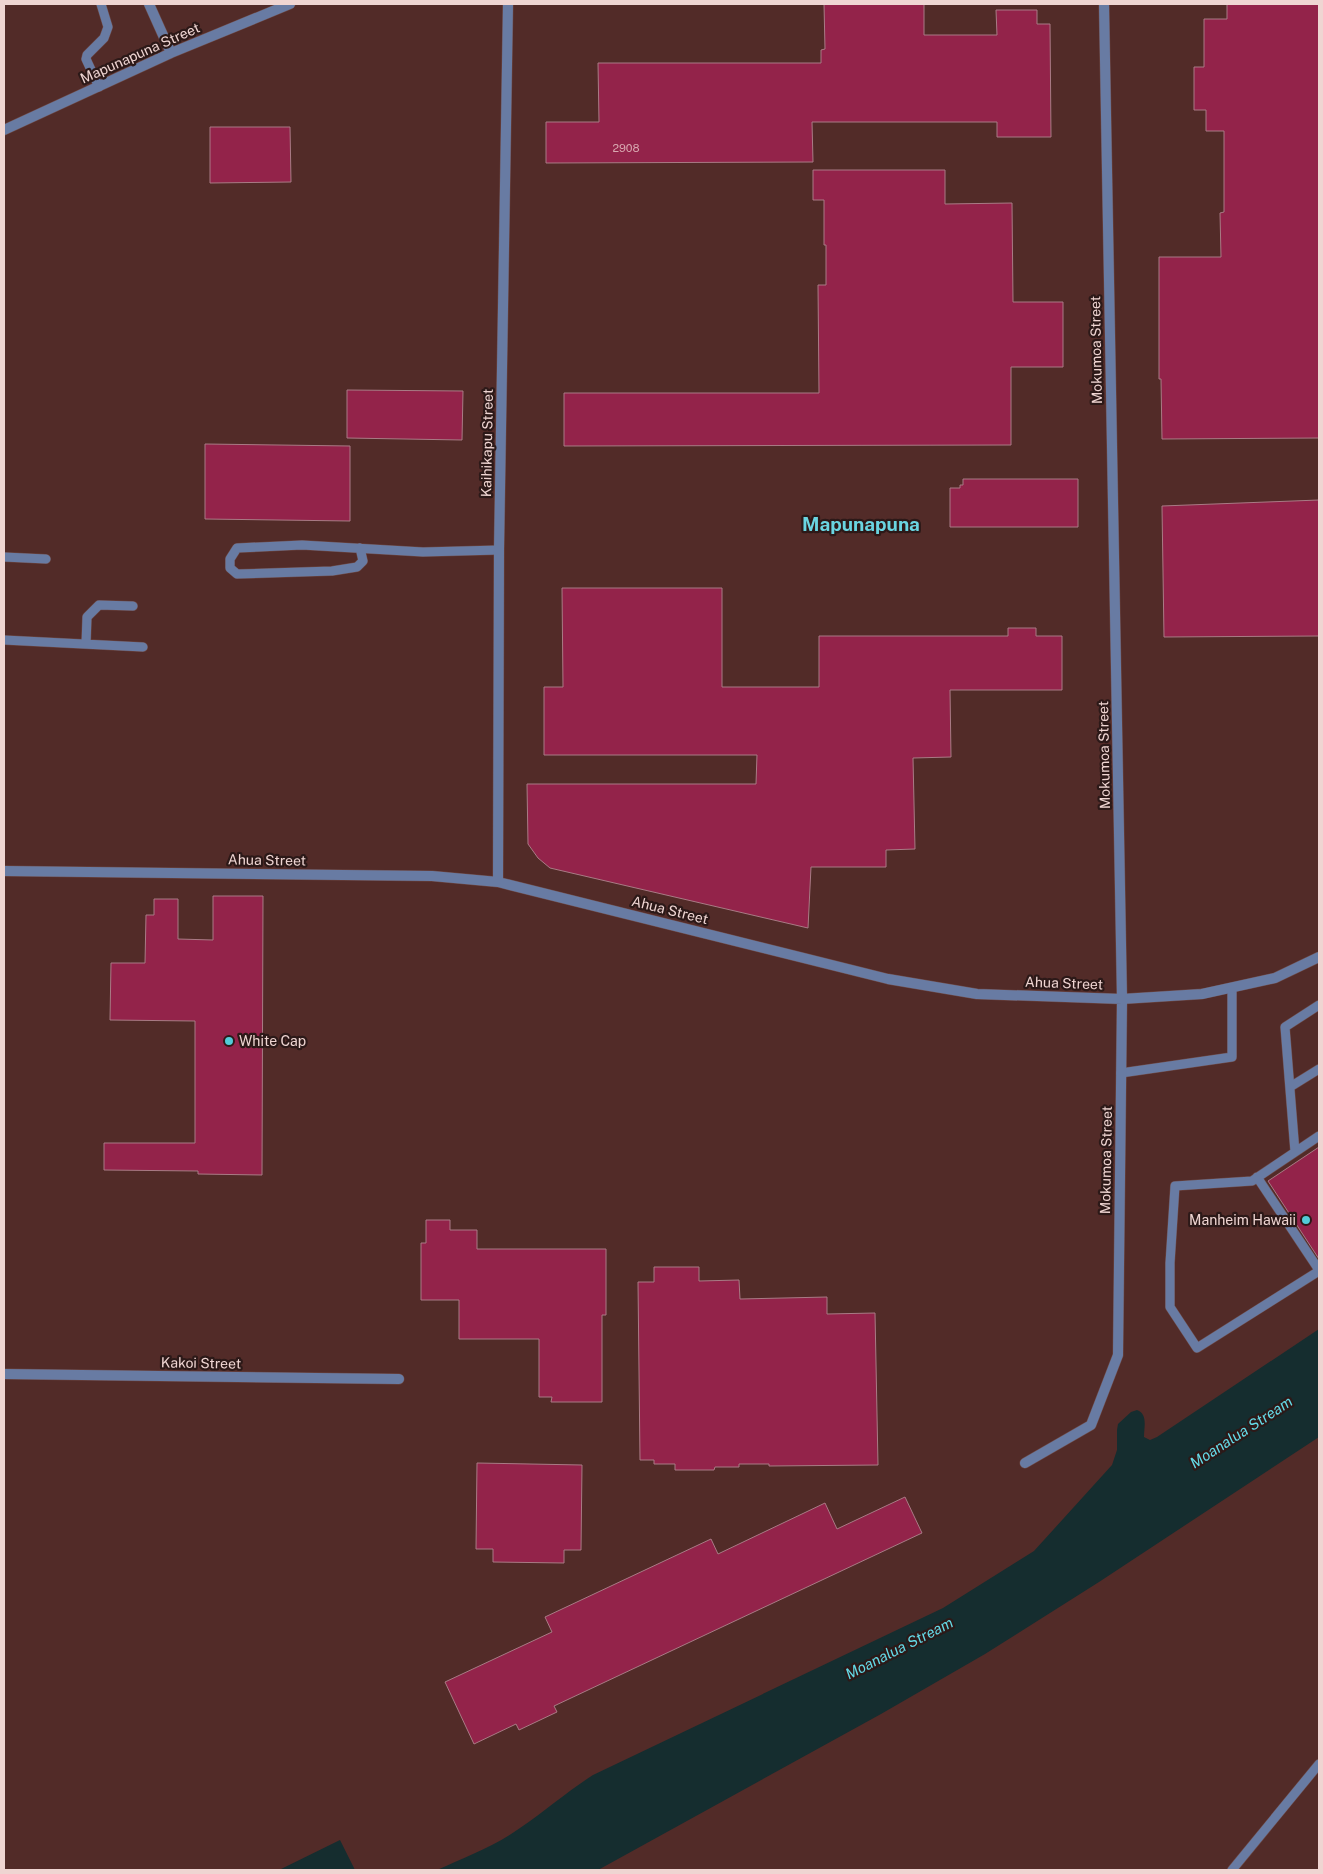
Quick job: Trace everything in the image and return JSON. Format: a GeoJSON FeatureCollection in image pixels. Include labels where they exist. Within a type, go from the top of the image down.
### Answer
{"type":"FeatureCollection","features":[{"type":"Feature","properties":{"kind":"street"},"geometry":{"type":"LineString","coordinates":[[149,4],[171,53]]}},
{"type":"Feature","properties":{"kind":"street","name":"Mapunapuna Street"},"geometry":{"type":"LineString","coordinates":[[4,130],[171,53],[290,4]]}},
{"type":"Feature","properties":{"kind":"street","name":"Kaihikapu Street"},"geometry":{"type":"LineString","coordinates":[[498,882],[499,550],[508,4]]}},
{"type":"Feature","properties":{"kind":"street","name":"Mokumoa Street"},"geometry":{"type":"LineString","coordinates":[[1025,1463],[1091,1425],[1118,1355],[1122,999],[1104,4]]}},
{"type":"Feature","properties":{"kind":"street","name":"Ahua Street"},"geometry":{"type":"LineString","coordinates":[[4,871],[432,876],[498,882],[888,979],[977,994],[1122,999],[1202,994],[1275,978],[1319,957]]}},
{"type":"Feature","properties":{"kind":"street","name":"Kakoi Street"},"geometry":{"type":"LineString","coordinates":[[4,1374],[399,1379]]}},
{"type":"Feature","properties":{"kind":"lane"},"geometry":{"type":"LineString","coordinates":[[99,87],[86,59],[87,55],[104,38],[108,27],[100,4]]}},
{"type":"Feature","properties":{"kind":"lane"},"geometry":{"type":"LineString","coordinates":[[360,548],[363,561],[357,567],[340,570],[237,574],[230,568],[230,559],[237,548],[302,545],[360,548],[423,552],[499,550]]}},
{"type":"Feature","properties":{"kind":"lane"},"geometry":{"type":"LineString","coordinates":[[4,557],[46,559]]}},
{"type":"Feature","properties":{"kind":"lane"},"geometry":{"type":"LineString","coordinates":[[86,644],[87,617],[99,605],[133,606]]}},
{"type":"Feature","properties":{"kind":"lane"},"geometry":{"type":"LineString","coordinates":[[4,640],[144,647]]}},
{"type":"Feature","properties":{"kind":"lane"},"geometry":{"type":"LineString","coordinates":[[1121,1073],[1232,1057],[1232,988]]}},
{"type":"Feature","properties":{"kind":"lane"},"geometry":{"type":"LineString","coordinates":[[1295,1152],[1285,1027],[1319,1005]]}},
{"type":"Feature","properties":{"kind":"lane"},"geometry":{"type":"LineString","coordinates":[[1290,1087],[1319,1069]]}},
{"type":"Feature","properties":{"kind":"lane"},"geometry":{"type":"LineString","coordinates":[[1257,1178],[1319,1271],[1197,1348],[1176,1319],[1170,1307],[1170,1263],[1175,1186],[1252,1181],[1319,1136]]}},
{"type":"Feature","properties":{"kind":"lane"},"geometry":{"type":"LineString","coordinates":[[1232,1870],[1319,1764]]}},
{"type":"Feature","properties":{"kind":"water","name":"Moanalua Stream"},"geometry":{"type":"Polygon","coordinates":[[[1319,1329],[1319,1437],[1099,1582],[985,1654],[881,1714],[598,1870],[437,1870],[480,1851],[510,1834],[593,1775],[943,1608],[1034,1551],[1112,1465],[1117,1450],[1118,1424],[1131,1412],[1137,1410],[1143,1415],[1145,1421],[1144,1437],[1150,1440],[1157,1437],[1319,1329]]]}},
{"type":"Feature","properties":{"kind":"water"},"geometry":{"type":"Polygon","coordinates":[[[340,1840],[355,1870],[279,1870],[340,1840]]]}},
{"type":"Feature","properties":{"kind":"building"},"geometry":{"type":"Polygon","coordinates":[[[824,4],[924,4],[924,35],[997,35],[996,10],[1037,10],[1037,24],[1050,24],[1051,137],[997,137],[997,122],[812,122],[813,162],[546,163],[546,122],[599,122],[598,63],[821,63],[821,50],[825,49],[824,4]]]}},
{"type":"Feature","properties":{"kind":"building"},"geometry":{"type":"Polygon","coordinates":[[[1227,4],[1319,4],[1319,438],[1162,439],[1161,379],[1159,379],[1159,257],[1221,257],[1220,213],[1224,212],[1224,131],[1206,131],[1206,110],[1194,110],[1194,67],[1204,67],[1204,19],[1227,19],[1227,4]]]}},
{"type":"Feature","properties":{"kind":"building"},"geometry":{"type":"Polygon","coordinates":[[[210,127],[290,127],[291,182],[210,183],[210,127]]]}},
{"type":"Feature","properties":{"kind":"building"},"geometry":{"type":"Polygon","coordinates":[[[813,170],[945,170],[945,204],[1012,203],[1013,302],[1063,302],[1063,367],[1011,367],[1011,445],[564,446],[564,393],[819,393],[818,285],[826,285],[826,245],[824,245],[824,200],[813,200],[813,170]]]}},
{"type":"Feature","properties":{"kind":"building"},"geometry":{"type":"Polygon","coordinates":[[[347,390],[463,391],[462,440],[347,438],[347,390]]]}},
{"type":"Feature","properties":{"kind":"building"},"geometry":{"type":"Polygon","coordinates":[[[205,444],[350,446],[350,521],[205,519],[205,444]]]}},
{"type":"Feature","properties":{"kind":"building"},"geometry":{"type":"Polygon","coordinates":[[[963,479],[1078,479],[1078,527],[950,527],[950,488],[960,488],[960,485],[963,485],[963,479]]]}},
{"type":"Feature","properties":{"kind":"building"},"geometry":{"type":"Polygon","coordinates":[[[1319,500],[1319,636],[1164,637],[1162,506],[1319,500]]]}},
{"type":"Feature","properties":{"kind":"building"},"geometry":{"type":"Polygon","coordinates":[[[562,588],[722,588],[722,687],[819,687],[819,636],[1008,636],[1008,628],[1036,628],[1036,636],[1062,636],[1062,690],[950,690],[951,757],[913,758],[915,849],[886,850],[886,867],[811,867],[808,928],[550,868],[538,858],[528,844],[527,784],[756,784],[757,755],[544,755],[544,687],[563,687],[562,588]]]}},
{"type":"Feature","properties":{"kind":"building","name":"White Cap"},"geometry":{"type":"Polygon","coordinates":[[[213,896],[263,896],[262,1175],[198,1174],[198,1171],[104,1170],[104,1143],[195,1143],[195,1021],[110,1020],[111,963],[145,963],[146,915],[154,915],[154,899],[178,899],[178,939],[213,940],[213,896]]]}},
{"type":"Feature","properties":{"kind":"building","name":"Manheim Hawaii"},"geometry":{"type":"Polygon","coordinates":[[[1319,1147],[1319,1259],[1268,1181],[1319,1147]]]}},
{"type":"Feature","properties":{"kind":"building"},"geometry":{"type":"Polygon","coordinates":[[[426,1220],[450,1220],[450,1230],[477,1230],[477,1249],[606,1249],[606,1315],[602,1315],[602,1402],[551,1402],[552,1397],[539,1397],[539,1339],[459,1339],[459,1300],[421,1300],[421,1243],[426,1243],[426,1220]]]}},
{"type":"Feature","properties":{"kind":"building"},"geometry":{"type":"Polygon","coordinates":[[[654,1267],[699,1267],[699,1281],[739,1280],[740,1299],[827,1297],[827,1314],[875,1313],[878,1465],[769,1466],[769,1464],[739,1464],[739,1467],[715,1467],[714,1470],[675,1470],[675,1464],[654,1464],[654,1460],[640,1460],[638,1282],[654,1282],[654,1267]]]}},
{"type":"Feature","properties":{"kind":"building"},"geometry":{"type":"Polygon","coordinates":[[[477,1463],[582,1465],[581,1550],[564,1550],[564,1563],[493,1562],[493,1549],[476,1549],[477,1463]]]}},
{"type":"Feature","properties":{"kind":"building"},"geometry":{"type":"Polygon","coordinates":[[[905,1497],[922,1533],[554,1706],[557,1712],[519,1730],[516,1724],[474,1744],[445,1682],[552,1632],[545,1617],[711,1539],[718,1554],[825,1503],[837,1529],[905,1497]]]}},
{"type":"Feature","properties":{"kind":"place","name":"White Cap"},"geometry":{"type":"Point","coordinates":[229,1041]}},
{"type":"Feature","properties":{"kind":"place","name":"Manheim Hawaii"},"geometry":{"type":"Point","coordinates":[1306,1220]}},
{"type":"Feature","properties":{"kind":"district","name":"Mapunapuna"},"geometry":{"type":"Point","coordinates":[861,524]}}]}
